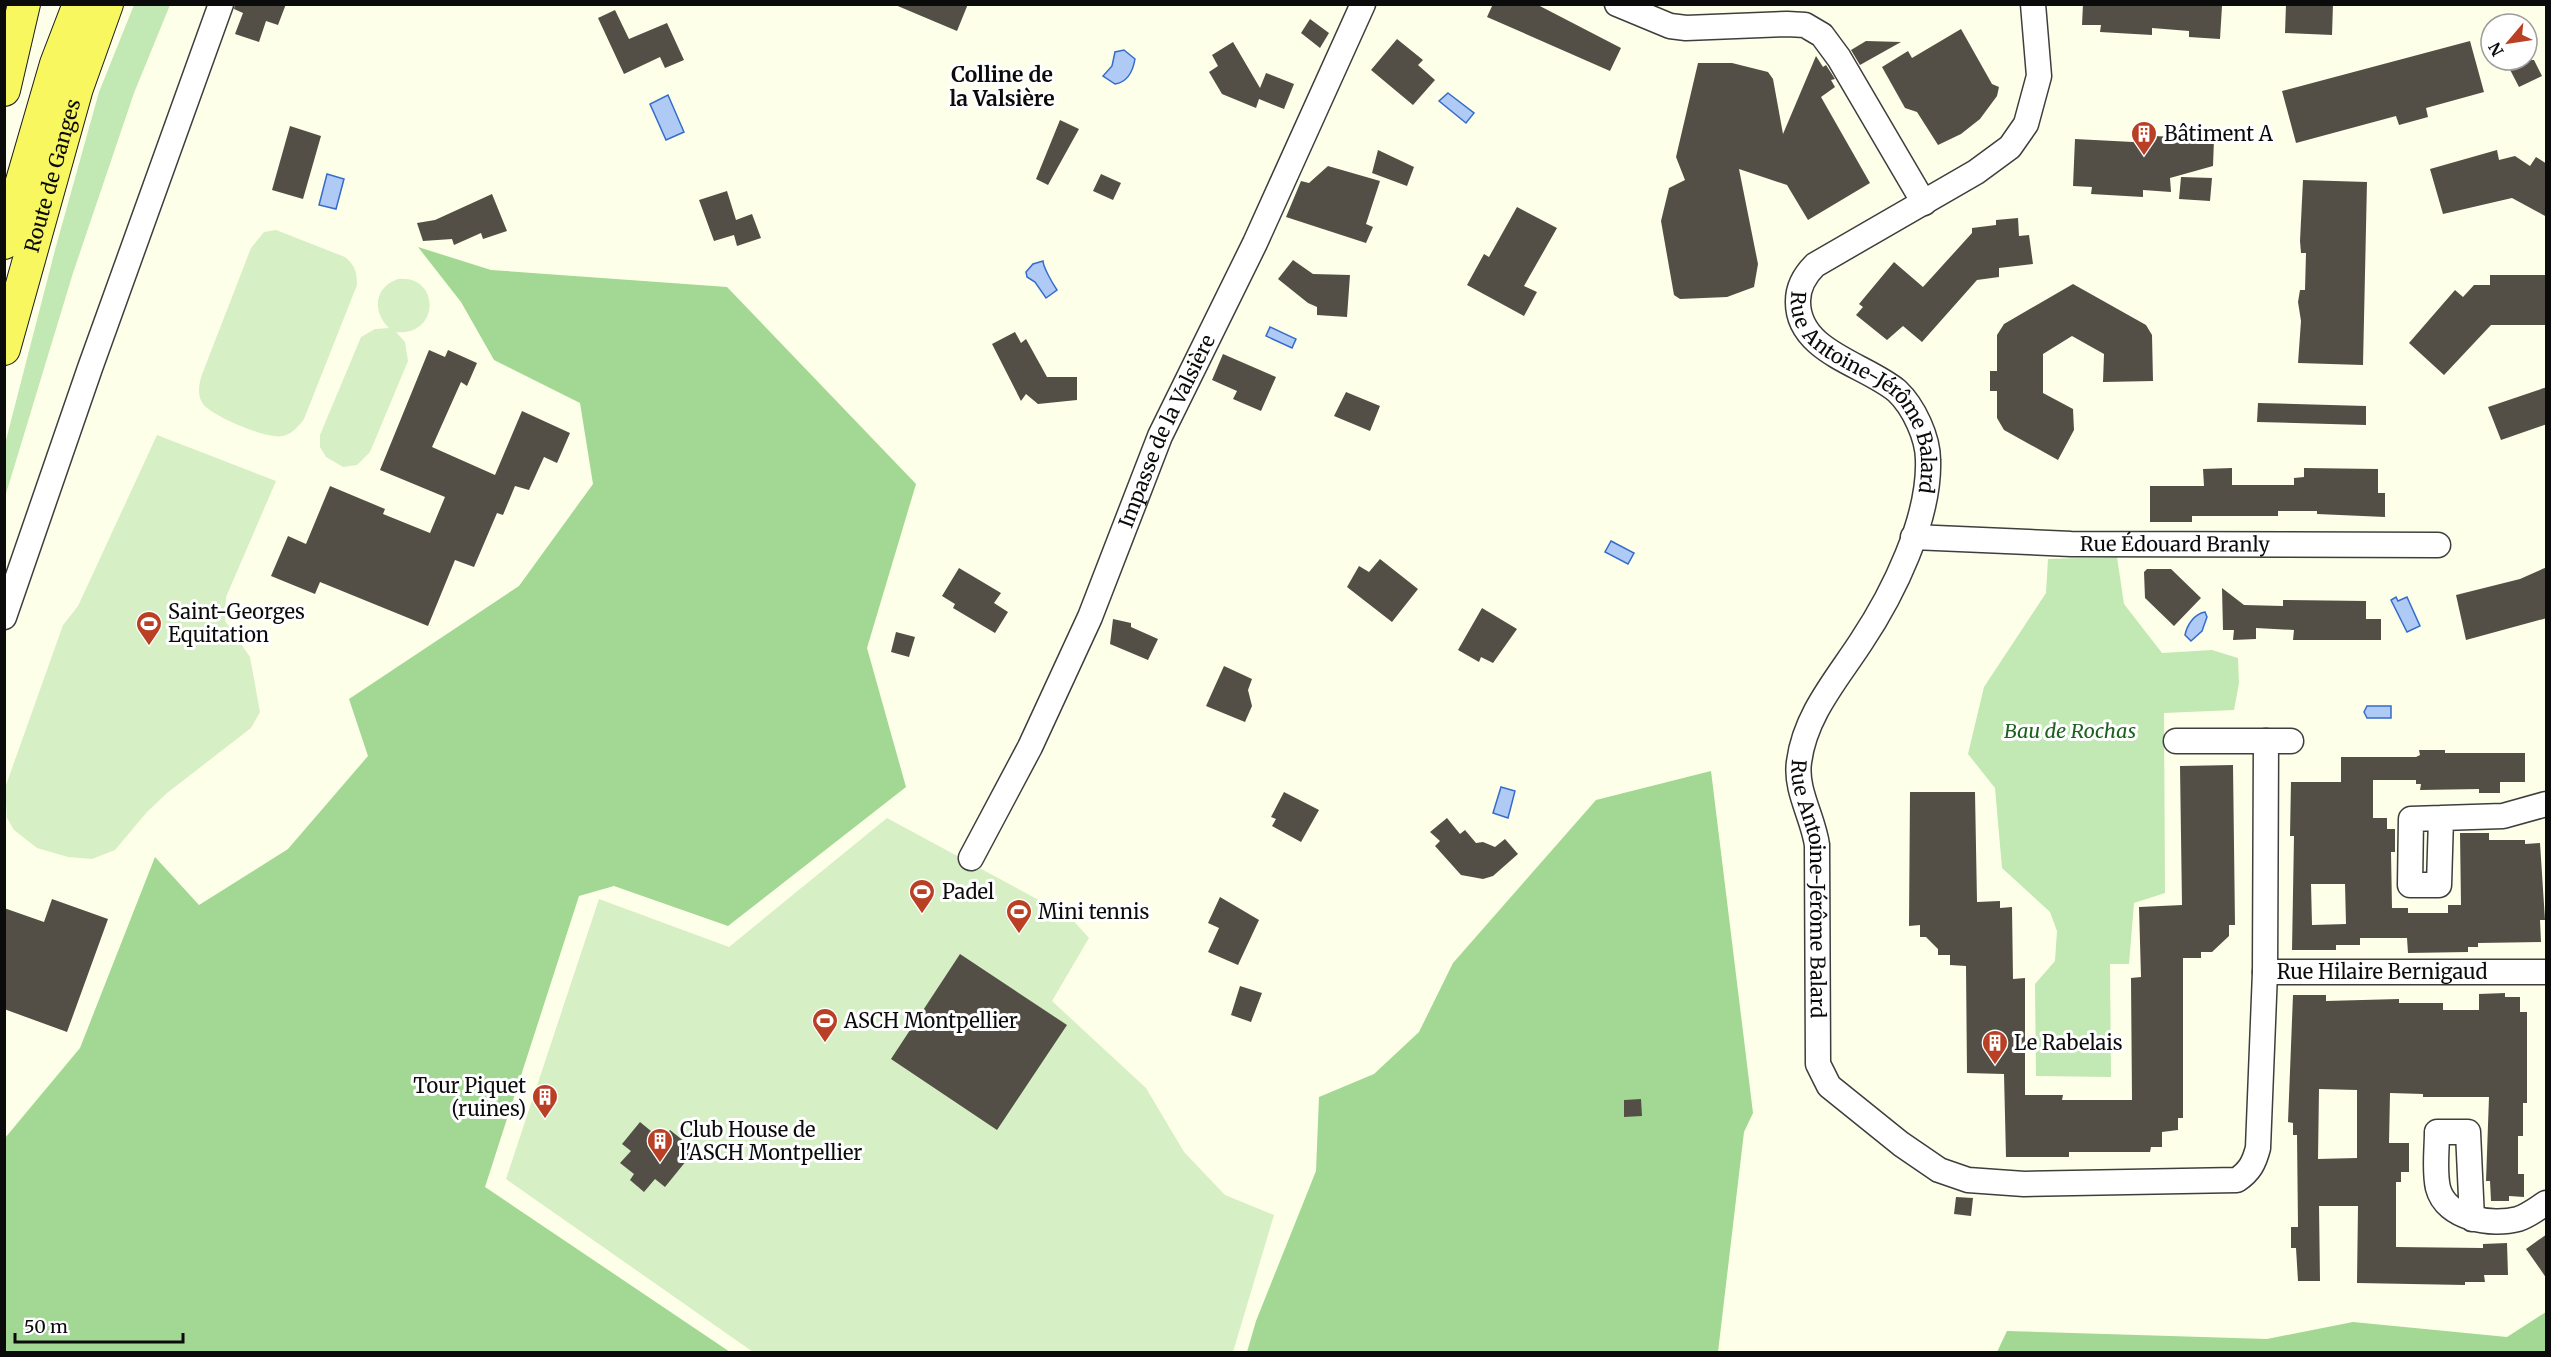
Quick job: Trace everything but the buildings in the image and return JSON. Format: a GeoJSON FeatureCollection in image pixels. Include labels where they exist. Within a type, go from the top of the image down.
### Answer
{"type":"FeatureCollection","features":[{"type":"Feature","properties":{"kind":"main road"},"geometry":{"type":"LineString","coordinates":[[4,90],[24,4]]}},
{"type":"Feature","properties":{"kind":"main road","name":"Route de Ganges"},"geometry":{"type":"LineString","coordinates":[[4,243],[56,64],[79,4]]}},
{"type":"Feature","properties":{"kind":"main road","name":"Route de Ganges"},"geometry":{"type":"LineString","coordinates":[[4,349],[77,88],[107,4]]}},
{"type":"Feature","properties":{"kind":"street"},"geometry":{"type":"LineString","coordinates":[[4,617],[221,4]]}},
{"type":"Feature","properties":{"kind":"street","name":"Impasse de la Valsière"},"geometry":{"type":"LineString","coordinates":[[970,858],[1030,747],[1090,616],[1160,436],[1255,243],[1363,4]]}},
{"type":"Feature","properties":{"kind":"street"},"geometry":{"type":"LineString","coordinates":[[1617,4],[1670,26],[1686,28],[1787,24],[1805,26],[1822,35],[1839,58],[1924,203]]}},
{"type":"Feature","properties":{"kind":"street","name":"Rue Antoine-Jérôme Balard"},"geometry":{"type":"LineString","coordinates":[[2033,4],[2039,76],[2026,124],[2010,147],[1924,203],[1815,265],[1807,273],[1798,293],[1801,320],[1814,339],[1899,393],[1922,432],[1928,462],[1925,490],[1913,537],[1879,614],[1816,710],[1799,762],[1799,786],[1814,826],[1817,845],[1818,1064],[1829,1086],[1901,1144],[1939,1170],[1968,1180],[2024,1184],[2226,1180]]}},
{"type":"Feature","properties":{"kind":"street","name":"Rue Édouard Branly"},"geometry":{"type":"LineString","coordinates":[[1913,537],[2071,544],[2438,545]]}},
{"type":"Feature","properties":{"kind":"street"},"geometry":{"type":"LineString","coordinates":[[2176,741],[2291,741]]}},
{"type":"Feature","properties":{"kind":"street"},"geometry":{"type":"LineString","coordinates":[[2265,972],[2266,741]]}},
{"type":"Feature","properties":{"kind":"street"},"geometry":{"type":"LineString","coordinates":[[2441,818],[2503,816],[2547,804]]}},
{"type":"Feature","properties":{"kind":"street","name":"Rue Hilaire Bernigaud"},"geometry":{"type":"LineString","coordinates":[[2226,1180],[2237,1180],[2248,1173],[2258,1148],[2265,972],[2547,972]]}},
{"type":"Feature","properties":{"kind":"street"},"geometry":{"type":"LineString","coordinates":[[2472,1219],[2508,1221],[2522,1218],[2547,1203]]}},
{"type":"Feature","properties":{"kind":"green space"},"geometry":{"type":"Polygon","coordinates":[[[134,5],[170,5],[134,93],[73,273],[5,497],[5,444],[55,250],[99,92],[134,5]]]}},
{"type":"Feature","properties":{"kind":"green space"},"geometry":{"type":"Polygon","coordinates":[[[276,230],[345,257],[355,269],[357,276],[357,285],[304,419],[289,434],[283,436],[253,431],[217,415],[203,404],[199,390],[201,377],[251,248],[264,232],[276,230]]]}},
{"type":"Feature","properties":{"kind":"green space"},"geometry":{"type":"Polygon","coordinates":[[[418,247],[491,270],[727,287],[916,484],[867,648],[906,787],[728,926],[614,886],[579,896],[485,1187],[730,1352],[5,1352],[5,1138],[80,1048],[155,857],[199,905],[288,849],[368,756],[349,699],[519,586],[593,484],[580,403],[494,360],[461,302],[418,247]]]}},
{"type":"Feature","properties":{"kind":"green space"},"geometry":{"type":"Polygon","coordinates":[[[398,279],[412,280],[422,286],[428,295],[430,305],[427,316],[421,325],[411,331],[396,332],[405,342],[408,361],[370,452],[357,465],[343,467],[326,457],[320,447],[320,435],[361,337],[375,329],[389,328],[380,315],[378,300],[384,288],[398,279]]]}},
{"type":"Feature","properties":{"kind":"green space","name":"Saint-Georges Equitation"},"geometry":{"type":"Polygon","coordinates":[[[157,435],[276,481],[226,597],[225,621],[250,657],[260,712],[251,728],[167,793],[147,812],[115,850],[92,859],[68,857],[37,848],[14,830],[7,818],[5,788],[63,625],[78,606],[157,435]]]}},
{"type":"Feature","properties":{"kind":"green space","name":"Bau de Rochas"},"geometry":{"type":"Polygon","coordinates":[[[2117,557],[2124,604],[2162,653],[2212,650],[2238,658],[2239,683],[2234,710],[2164,713],[2165,893],[2134,903],[2129,964],[2110,964],[2111,1077],[2036,1076],[2035,984],[2055,961],[2057,931],[2050,912],[2002,868],[1995,788],[1968,754],[1984,687],[2046,593],[2048,559],[2117,557]]]}},
{"type":"Feature","properties":{"kind":"green space"},"geometry":{"type":"Polygon","coordinates":[[[1711,771],[1753,1113],[1744,1132],[1718,1352],[1247,1352],[1256,1321],[1316,1171],[1319,1097],[1374,1074],[1419,1032],[1453,963],[1596,800],[1711,771]]]}},
{"type":"Feature","properties":{"kind":"green space","name":"ASCH Montpellier"},"geometry":{"type":"Polygon","coordinates":[[[887,818],[1070,917],[1089,938],[1052,1001],[1146,1088],[1184,1152],[1225,1195],[1274,1215],[1233,1352],[753,1352],[506,1179],[599,899],[729,947],[887,818]]]}},
{"type":"Feature","properties":{"kind":"green space"},"geometry":{"type":"Polygon","coordinates":[[[2546,1312],[2546,1352],[1997,1352],[2007,1331],[2267,1339],[2353,1322],[2507,1337],[2546,1312]]]}},
{"type":"Feature","properties":{"kind":"water"},"geometry":{"type":"Polygon","coordinates":[[[1124,50],[1135,59],[1134,63],[1127,78],[1115,84],[1103,76],[1112,66],[1115,52],[1124,50]]]}},
{"type":"Feature","properties":{"kind":"water"},"geometry":{"type":"Polygon","coordinates":[[[1448,93],[1474,113],[1466,123],[1439,101],[1448,93]]]}},
{"type":"Feature","properties":{"kind":"water"},"geometry":{"type":"Polygon","coordinates":[[[668,95],[684,132],[666,140],[650,104],[668,95]]]}},
{"type":"Feature","properties":{"kind":"water"},"geometry":{"type":"Polygon","coordinates":[[[327,174],[344,179],[336,209],[319,205],[327,174]]]}},
{"type":"Feature","properties":{"kind":"water"},"geometry":{"type":"Polygon","coordinates":[[[1043,261],[1057,290],[1046,298],[1035,282],[1027,277],[1026,272],[1033,264],[1043,261]]]}},
{"type":"Feature","properties":{"kind":"water"},"geometry":{"type":"Polygon","coordinates":[[[1270,327],[1296,339],[1292,348],[1266,336],[1270,327]]]}},
{"type":"Feature","properties":{"kind":"water"},"geometry":{"type":"Polygon","coordinates":[[[1611,541],[1634,553],[1628,564],[1605,552],[1611,541]]]}},
{"type":"Feature","properties":{"kind":"water"},"geometry":{"type":"Polygon","coordinates":[[[2396,597],[2398,601],[2407,597],[2420,626],[2407,632],[2391,600],[2396,597]]]}},
{"type":"Feature","properties":{"kind":"water"},"geometry":{"type":"Polygon","coordinates":[[[2205,612],[2207,617],[2202,631],[2191,641],[2185,635],[2187,627],[2194,618],[2205,612]]]}},
{"type":"Feature","properties":{"kind":"water"},"geometry":{"type":"Polygon","coordinates":[[[2367,706],[2391,706],[2391,718],[2367,718],[2364,712],[2367,706]]]}},
{"type":"Feature","properties":{"kind":"water"},"geometry":{"type":"Polygon","coordinates":[[[1501,787],[1515,791],[1508,818],[1493,813],[1501,787]]]}},
{"type":"Feature","properties":{"kind":"place","name":"Bâtiment A"},"geometry":{"type":"Point","coordinates":[2144,157]}},
{"type":"Feature","properties":{"kind":"place","name":"Saint-Georges Equitation"},"geometry":{"type":"Point","coordinates":[149,647]}},
{"type":"Feature","properties":{"kind":"place","name":"Padel"},"geometry":{"type":"Point","coordinates":[922,915]}},
{"type":"Feature","properties":{"kind":"place","name":"Mini tennis"},"geometry":{"type":"Point","coordinates":[1019,935]}},
{"type":"Feature","properties":{"kind":"place","name":"ASCH Montpellier"},"geometry":{"type":"Point","coordinates":[825,1044]}},
{"type":"Feature","properties":{"kind":"place","name":"Le Rabelais"},"geometry":{"type":"Point","coordinates":[1995,1066]}},
{"type":"Feature","properties":{"kind":"place","name":"Tour Piquet (ruines)"},"geometry":{"type":"Point","coordinates":[545,1120]}},
{"type":"Feature","properties":{"kind":"place","name":"Club House de l'ASCH Montpellier"},"geometry":{"type":"Point","coordinates":[660,1164]}},
{"type":"Feature","properties":{"kind":"district","name":"Colline de la Valsière"},"geometry":{"type":"Point","coordinates":[1002,87]}}]}
